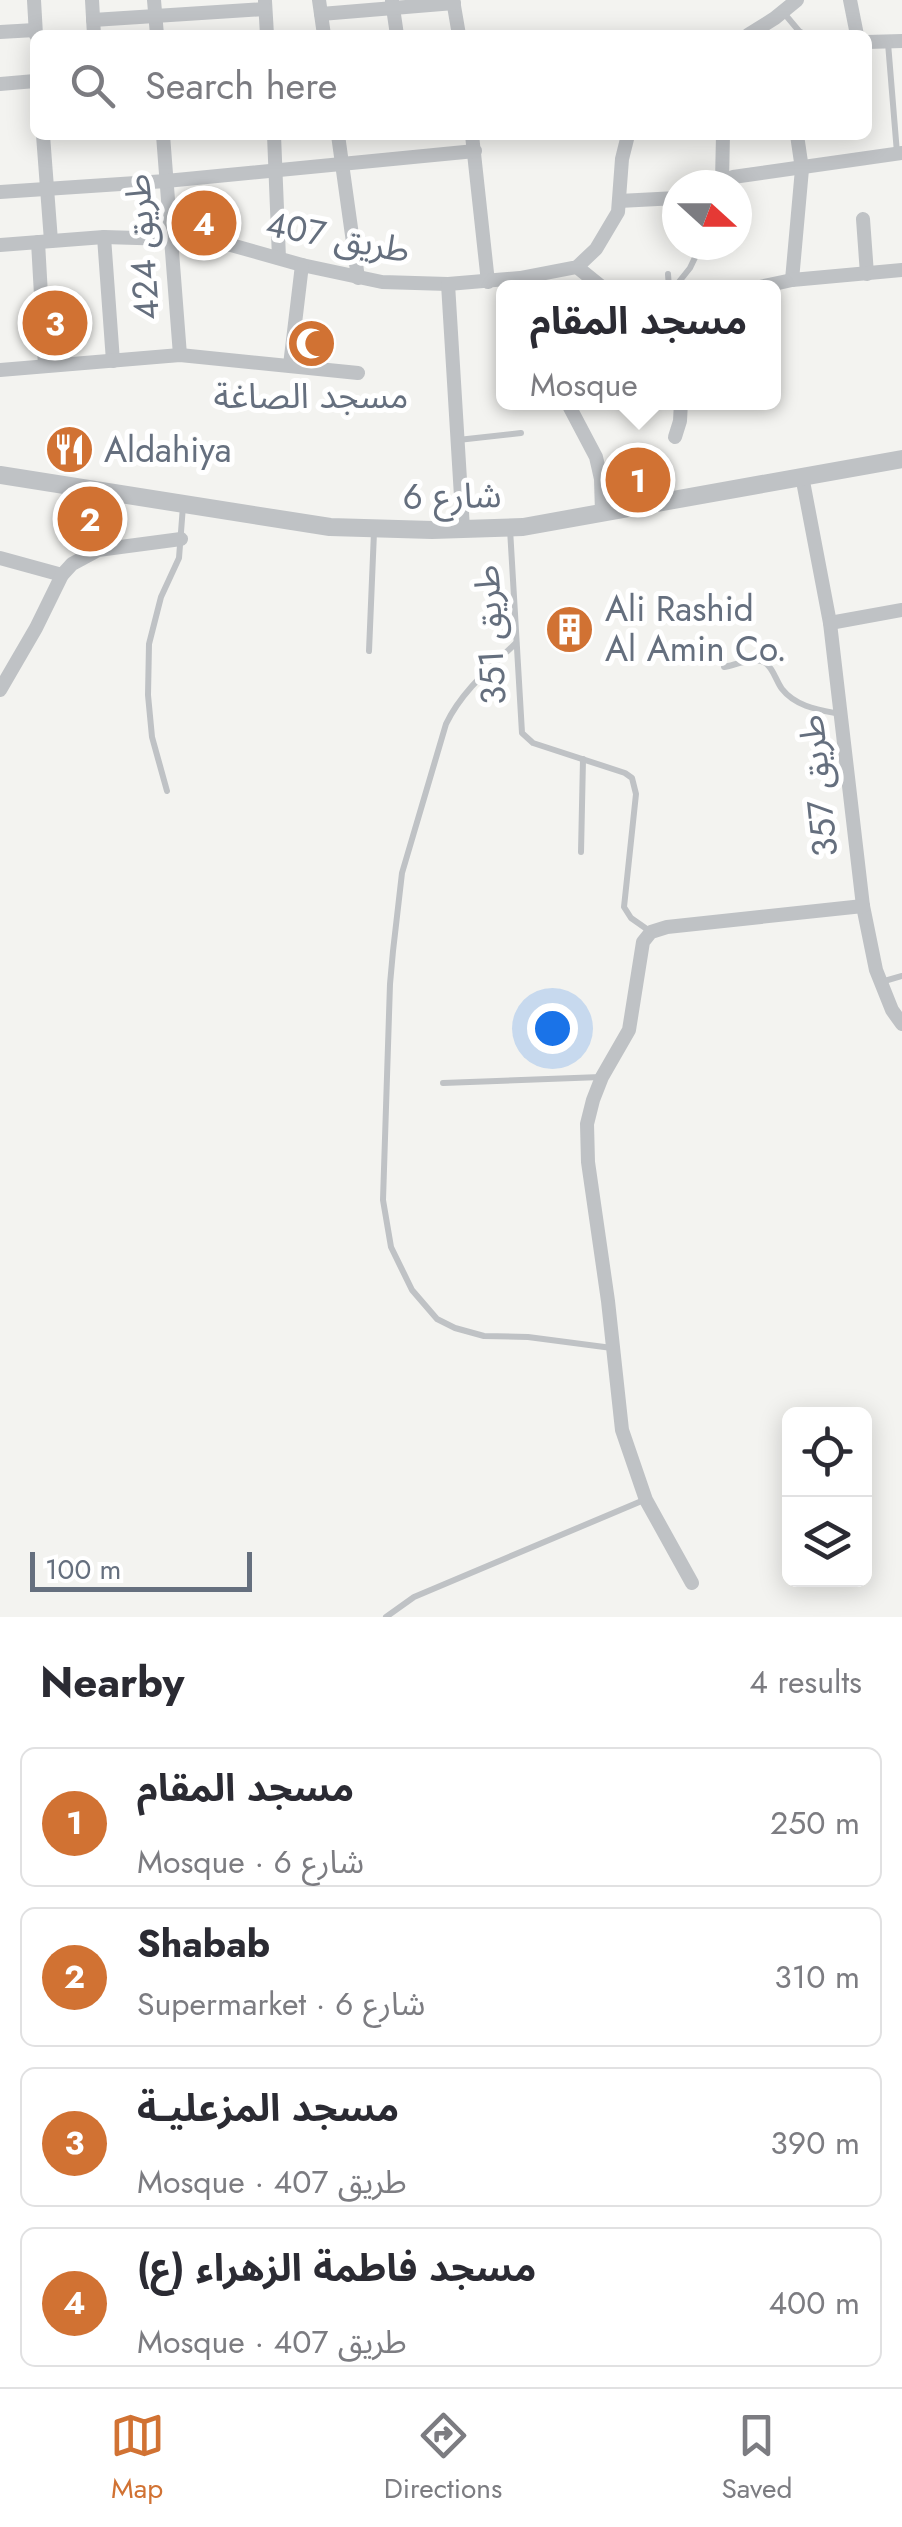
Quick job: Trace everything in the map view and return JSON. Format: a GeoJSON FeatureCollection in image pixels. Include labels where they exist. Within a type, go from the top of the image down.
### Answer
{"type":"FeatureCollection","features":[{"type":"Feature","properties":{"kind":"street"},"geometry":{"type":"LineString","coordinates":[[34,0],[35,30]]}},
{"type":"Feature","properties":{"kind":"street"},"geometry":{"type":"LineString","coordinates":[[92,0],[93,28],[155,8],[265,5],[267,30]]}},
{"type":"Feature","properties":{"kind":"street"},"geometry":{"type":"LineString","coordinates":[[756,30],[796,0]]}},
{"type":"Feature","properties":{"kind":"street"},"geometry":{"type":"LineString","coordinates":[[850,0],[856,30]]}},
{"type":"Feature","properties":{"kind":"street"},"geometry":{"type":"LineString","coordinates":[[320,7],[454,2],[458,30]]}},
{"type":"Feature","properties":{"kind":"street"},"geometry":{"type":"LineString","coordinates":[[393,4],[396,30]]}},
{"type":"Feature","properties":{"kind":"street"},"geometry":{"type":"LineString","coordinates":[[778,30],[779,15]]}},
{"type":"Feature","properties":{"kind":"street"},"geometry":{"type":"LineString","coordinates":[[0,32],[30,32]]}},
{"type":"Feature","properties":{"kind":"street"},"geometry":{"type":"LineString","coordinates":[[0,84],[30,81]]}},
{"type":"Feature","properties":{"kind":"street"},"geometry":{"type":"LineString","coordinates":[[43,140],[47,189],[45,366]]}},
{"type":"Feature","properties":{"kind":"street","name":"طريق 424"},"geometry":{"type":"LineString","coordinates":[[163,140],[180,355]]}},
{"type":"Feature","properties":{"kind":"street"},"geometry":{"type":"LineString","coordinates":[[274,140],[278,258]]}},
{"type":"Feature","properties":{"kind":"street"},"geometry":{"type":"LineString","coordinates":[[339,140],[358,278]]}},
{"type":"Feature","properties":{"kind":"street"},"geometry":{"type":"LineString","coordinates":[[473,140],[488,282]]}},
{"type":"Feature","properties":{"kind":"street"},"geometry":{"type":"LineString","coordinates":[[594,280],[577,267],[596,249],[618,212],[627,140]]}},
{"type":"Feature","properties":{"kind":"street"},"geometry":{"type":"LineString","coordinates":[[722,170],[723,140]]}},
{"type":"Feature","properties":{"kind":"street"},"geometry":{"type":"LineString","coordinates":[[792,280],[802,168],[798,140]]}},
{"type":"Feature","properties":{"kind":"street"},"geometry":{"type":"LineString","coordinates":[[0,192],[474,152]]}},
{"type":"Feature","properties":{"kind":"street"},"geometry":{"type":"LineString","coordinates":[[752,175],[900,153]]}},
{"type":"Feature","properties":{"kind":"street"},"geometry":{"type":"LineString","coordinates":[[619,200],[662,199]]}},
{"type":"Feature","properties":{"kind":"street"},"geometry":{"type":"LineString","coordinates":[[863,219],[867,274]]}},
{"type":"Feature","properties":{"kind":"street"},"geometry":{"type":"LineString","coordinates":[[104,237],[113,361]]}},
{"type":"Feature","properties":{"kind":"street","name":"طريق 407"},"geometry":{"type":"LineString","coordinates":[[0,246],[104,237],[170,239],[231,245],[358,278],[405,284],[496,282]]}},
{"type":"Feature","properties":{"kind":"street"},"geometry":{"type":"LineString","coordinates":[[290,365],[302,265]]}},
{"type":"Feature","properties":{"kind":"street","name":"طريق 407"},"geometry":{"type":"LineString","coordinates":[[532,280],[577,267]]}},
{"type":"Feature","properties":{"kind":"street"},"geometry":{"type":"LineString","coordinates":[[781,282],[902,270]]}},
{"type":"Feature","properties":{"kind":"street","name":"طريق 407"},"geometry":{"type":"LineString","coordinates":[[448,284],[464,529]]}},
{"type":"Feature","properties":{"kind":"street"},"geometry":{"type":"LineString","coordinates":[[0,370],[180,355],[358,373]]}},
{"type":"Feature","properties":{"kind":"street"},"geometry":{"type":"LineString","coordinates":[[572,410],[596,457],[602,513]]}},
{"type":"Feature","properties":{"kind":"street"},"geometry":{"type":"LineString","coordinates":[[674,437],[681,410]]}},
{"type":"Feature","properties":{"kind":"street","name":"شارع 6"},"geometry":{"type":"LineString","coordinates":[[0,476],[330,527],[464,529],[510,528],[902,459]]}},
{"type":"Feature","properties":{"kind":"street","name":"طريق 357"},"geometry":{"type":"LineString","coordinates":[[802,476],[830,623],[863,906],[876,970],[902,1024]]}},
{"type":"Feature","properties":{"kind":"street"},"geometry":{"type":"LineString","coordinates":[[0,690],[62,575],[72,564],[98,550],[182,539]]}},
{"type":"Feature","properties":{"kind":"street"},"geometry":{"type":"LineString","coordinates":[[0,558],[62,575]]}},
{"type":"Feature","properties":{"kind":"street"},"geometry":{"type":"LineString","coordinates":[[830,623],[902,610]]}},
{"type":"Feature","properties":{"kind":"street"},"geometry":{"type":"LineString","coordinates":[[692,1583],[646,1500],[622,1430],[588,1162],[587,1124],[602,1077],[629,1030],[643,942],[651,932],[666,927],[863,906]]}},
{"type":"Feature","properties":{"kind":"lane"},"geometry":{"type":"LineString","coordinates":[[779,15],[799,30]]}},
{"type":"Feature","properties":{"kind":"lane"},"geometry":{"type":"LineString","coordinates":[[895,42],[900,153]]}},
{"type":"Feature","properties":{"kind":"lane"},"geometry":{"type":"LineString","coordinates":[[0,234],[0,246]]}},
{"type":"Feature","properties":{"kind":"lane"},"geometry":{"type":"LineString","coordinates":[[679,280],[694,260]]}},
{"type":"Feature","properties":{"kind":"lane"},"geometry":{"type":"LineString","coordinates":[[668,274],[670,280]]}},
{"type":"Feature","properties":{"kind":"lane"},"geometry":{"type":"LineString","coordinates":[[458,440],[521,433]]}},
{"type":"Feature","properties":{"kind":"lane"},"geometry":{"type":"LineString","coordinates":[[167,791],[152,738],[149,644],[161,597],[180,558],[183,504]]}},
{"type":"Feature","properties":{"kind":"lane","name":"طريق 351"},"geometry":{"type":"LineString","coordinates":[[510,528],[522,734],[534,743],[582,759]]}},
{"type":"Feature","properties":{"kind":"lane"},"geometry":{"type":"LineString","coordinates":[[369,651],[374,529]]}},
{"type":"Feature","properties":{"kind":"lane"},"geometry":{"type":"LineString","coordinates":[[516,642],[464,695],[446,724],[402,873],[390,984],[382,1200],[391,1247],[412,1290],[437,1320],[484,1336],[612,1348]]}},
{"type":"Feature","properties":{"kind":"lane"},"geometry":{"type":"LineString","coordinates":[[724,667],[764,662],[783,689],[798,702],[840,714]]}},
{"type":"Feature","properties":{"kind":"lane"},"geometry":{"type":"LineString","coordinates":[[581,852],[582,759],[625,773],[636,786],[624,907],[631,918],[651,932]]}},
{"type":"Feature","properties":{"kind":"lane"},"geometry":{"type":"LineString","coordinates":[[881,982],[902,976]]}},
{"type":"Feature","properties":{"kind":"lane"},"geometry":{"type":"LineString","coordinates":[[442,1084],[602,1077]]}},
{"type":"Feature","properties":{"kind":"lane"},"geometry":{"type":"LineString","coordinates":[[386,1617],[414,1597],[646,1500]]}},
{"type":"Feature","properties":{"kind":"place","name":"مسجد فاطمة الزهراء (ع)"},"geometry":{"type":"Point","coordinates":[204,223]}},
{"type":"Feature","properties":{"kind":"place","name":"مسجد المزعليـة"},"geometry":{"type":"Point","coordinates":[55,323]}},
{"type":"Feature","properties":{"kind":"place","name":"مسجد الصاغة"},"geometry":{"type":"Point","coordinates":[311,344]}},
{"type":"Feature","properties":{"kind":"place","name":"Aldahiya"},"geometry":{"type":"Point","coordinates":[69,450]}},
{"type":"Feature","properties":{"kind":"place","name":"مسجد المقام"},"geometry":{"type":"Point","coordinates":[638,480]}},
{"type":"Feature","properties":{"kind":"place","name":"Shabab"},"geometry":{"type":"Point","coordinates":[90,519]}},
{"type":"Feature","properties":{"kind":"place","name":"Ali Rashid Al Amin Co."},"geometry":{"type":"Point","coordinates":[570,629]}}]}
